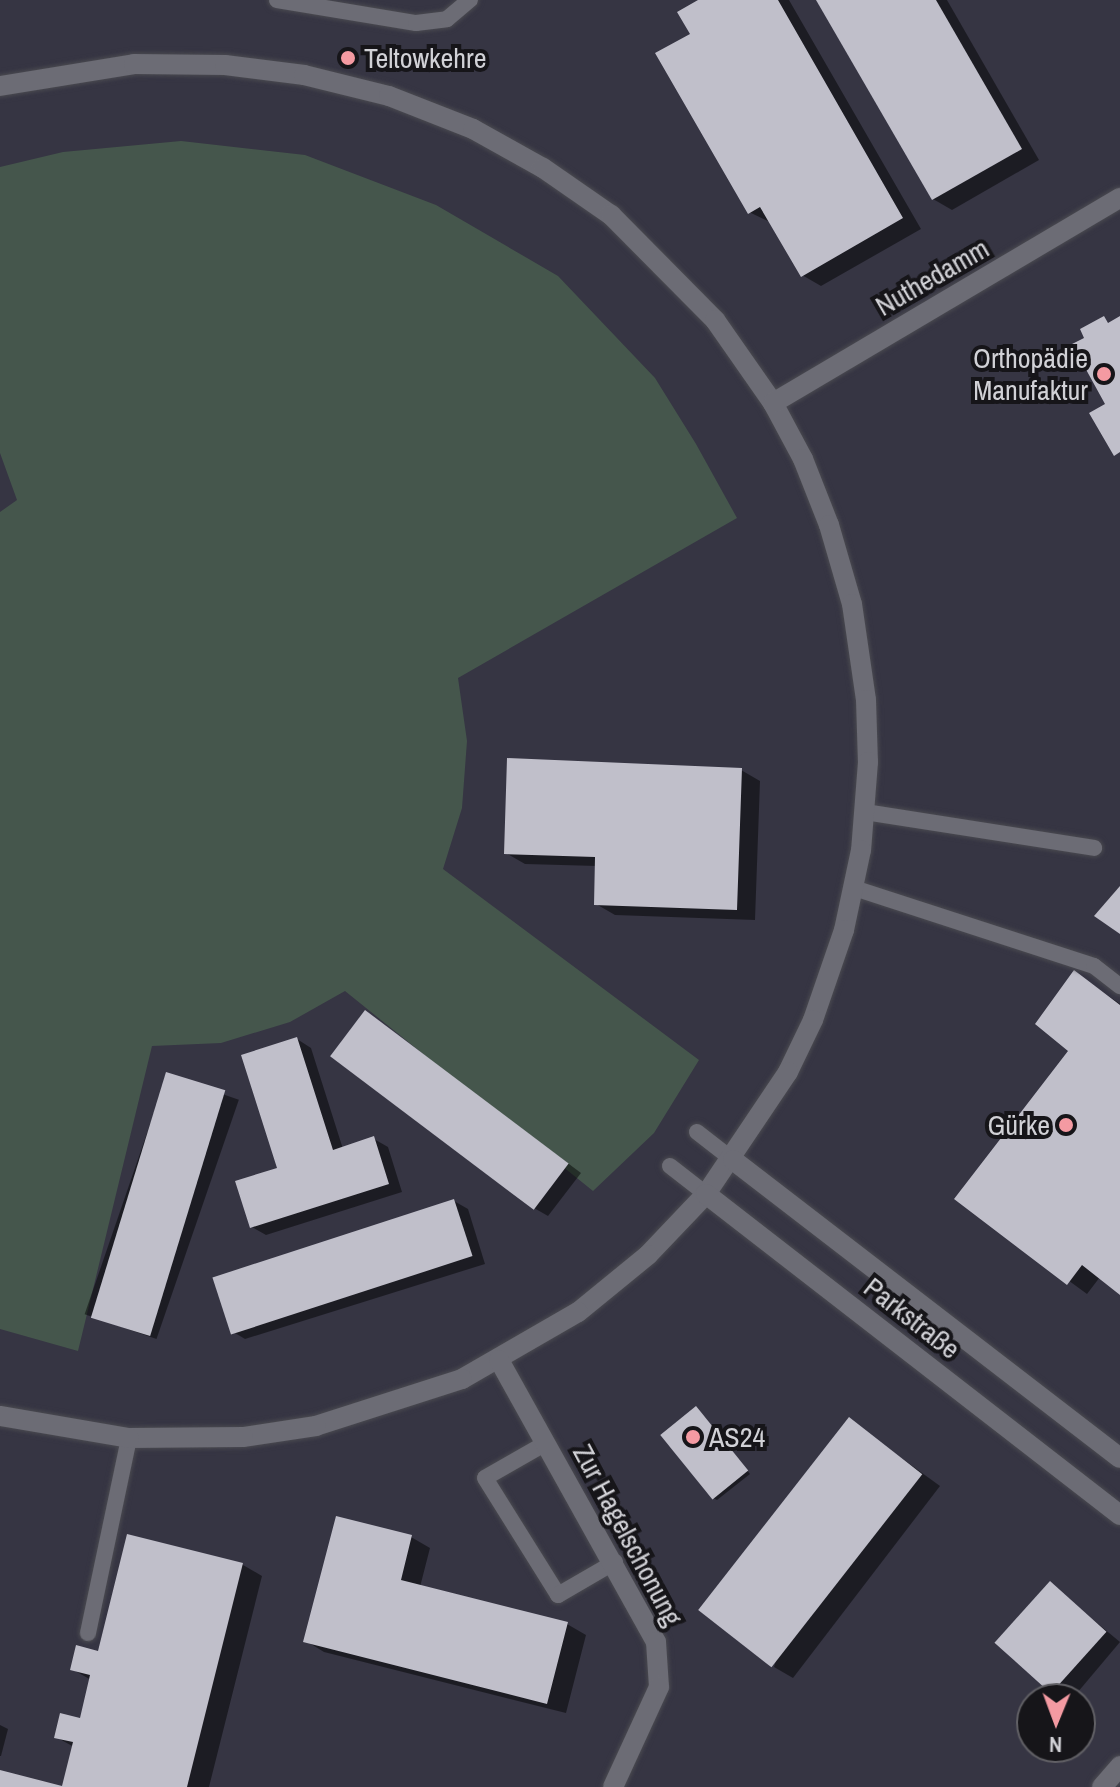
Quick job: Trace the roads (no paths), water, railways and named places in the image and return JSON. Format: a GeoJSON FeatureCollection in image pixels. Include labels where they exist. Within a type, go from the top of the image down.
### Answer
{"type":"FeatureCollection","features":[{"type":"Feature","properties":{"kind":"street"},"geometry":{"type":"LineString","coordinates":[[0,86],[109,67],[225,65],[328,80],[433,112],[507,147],[611,215],[715,320],[773,403],[817,492],[852,604],[866,700],[865,812],[854,888],[813,1020],[788,1072],[733,1160],[706,1194],[615,1284],[499,1360],[424,1394],[316,1426],[243,1437],[129,1438],[0,1416]]}},
{"type":"Feature","properties":{"kind":"street","name":"Nuthedamm"},"geometry":{"type":"LineString","coordinates":[[773,403],[1120,198]]}},
{"type":"Feature","properties":{"kind":"street","name":"Parkstraße"},"geometry":{"type":"LineString","coordinates":[[733,1160],[1120,1458]]}},
{"type":"Feature","properties":{"kind":"street","name":"Parkstraße"},"geometry":{"type":"LineString","coordinates":[[706,1194],[1120,1515]]}},
{"type":"Feature","properties":{"kind":"street","name":"Zur Hagelschonung"},"geometry":{"type":"LineString","coordinates":[[499,1360],[646,1617],[659,1665],[652,1709],[613,1787]]}},
{"type":"Feature","properties":{"kind":"street"},"geometry":{"type":"LineString","coordinates":[[1102,1787],[1120,1766]]}},
{"type":"Feature","properties":{"kind":"lane"},"geometry":{"type":"LineString","coordinates":[[277,0],[416,23],[447,19],[470,0]]}},
{"type":"Feature","properties":{"kind":"lane"},"geometry":{"type":"LineString","coordinates":[[865,812],[1094,848]]}},
{"type":"Feature","properties":{"kind":"lane"},"geometry":{"type":"LineString","coordinates":[[854,888],[1094,966],[1120,986]]}},
{"type":"Feature","properties":{"kind":"lane","name":"Parkstraße"},"geometry":{"type":"LineString","coordinates":[[697,1132],[733,1160]]}},
{"type":"Feature","properties":{"kind":"lane","name":"Parkstraße"},"geometry":{"type":"LineString","coordinates":[[670,1166],[706,1194]]}},
{"type":"Feature","properties":{"kind":"lane"},"geometry":{"type":"LineString","coordinates":[[88,1633],[129,1438]]}},
{"type":"Feature","properties":{"kind":"lane"},"geometry":{"type":"LineString","coordinates":[[546,1443],[485,1478],[558,1595],[615,1562]]}},
{"type":"Feature","properties":{"kind":"place","name":"Teltowkehre"},"geometry":{"type":"Point","coordinates":[348,58]}},
{"type":"Feature","properties":{"kind":"place","name":"Orthopädie Manufaktur"},"geometry":{"type":"Point","coordinates":[1104,374]}},
{"type":"Feature","properties":{"kind":"place","name":"Gürke"},"geometry":{"type":"Point","coordinates":[1066,1125]}},
{"type":"Feature","properties":{"kind":"place","name":"AS24"},"geometry":{"type":"Point","coordinates":[693,1437]}}]}
